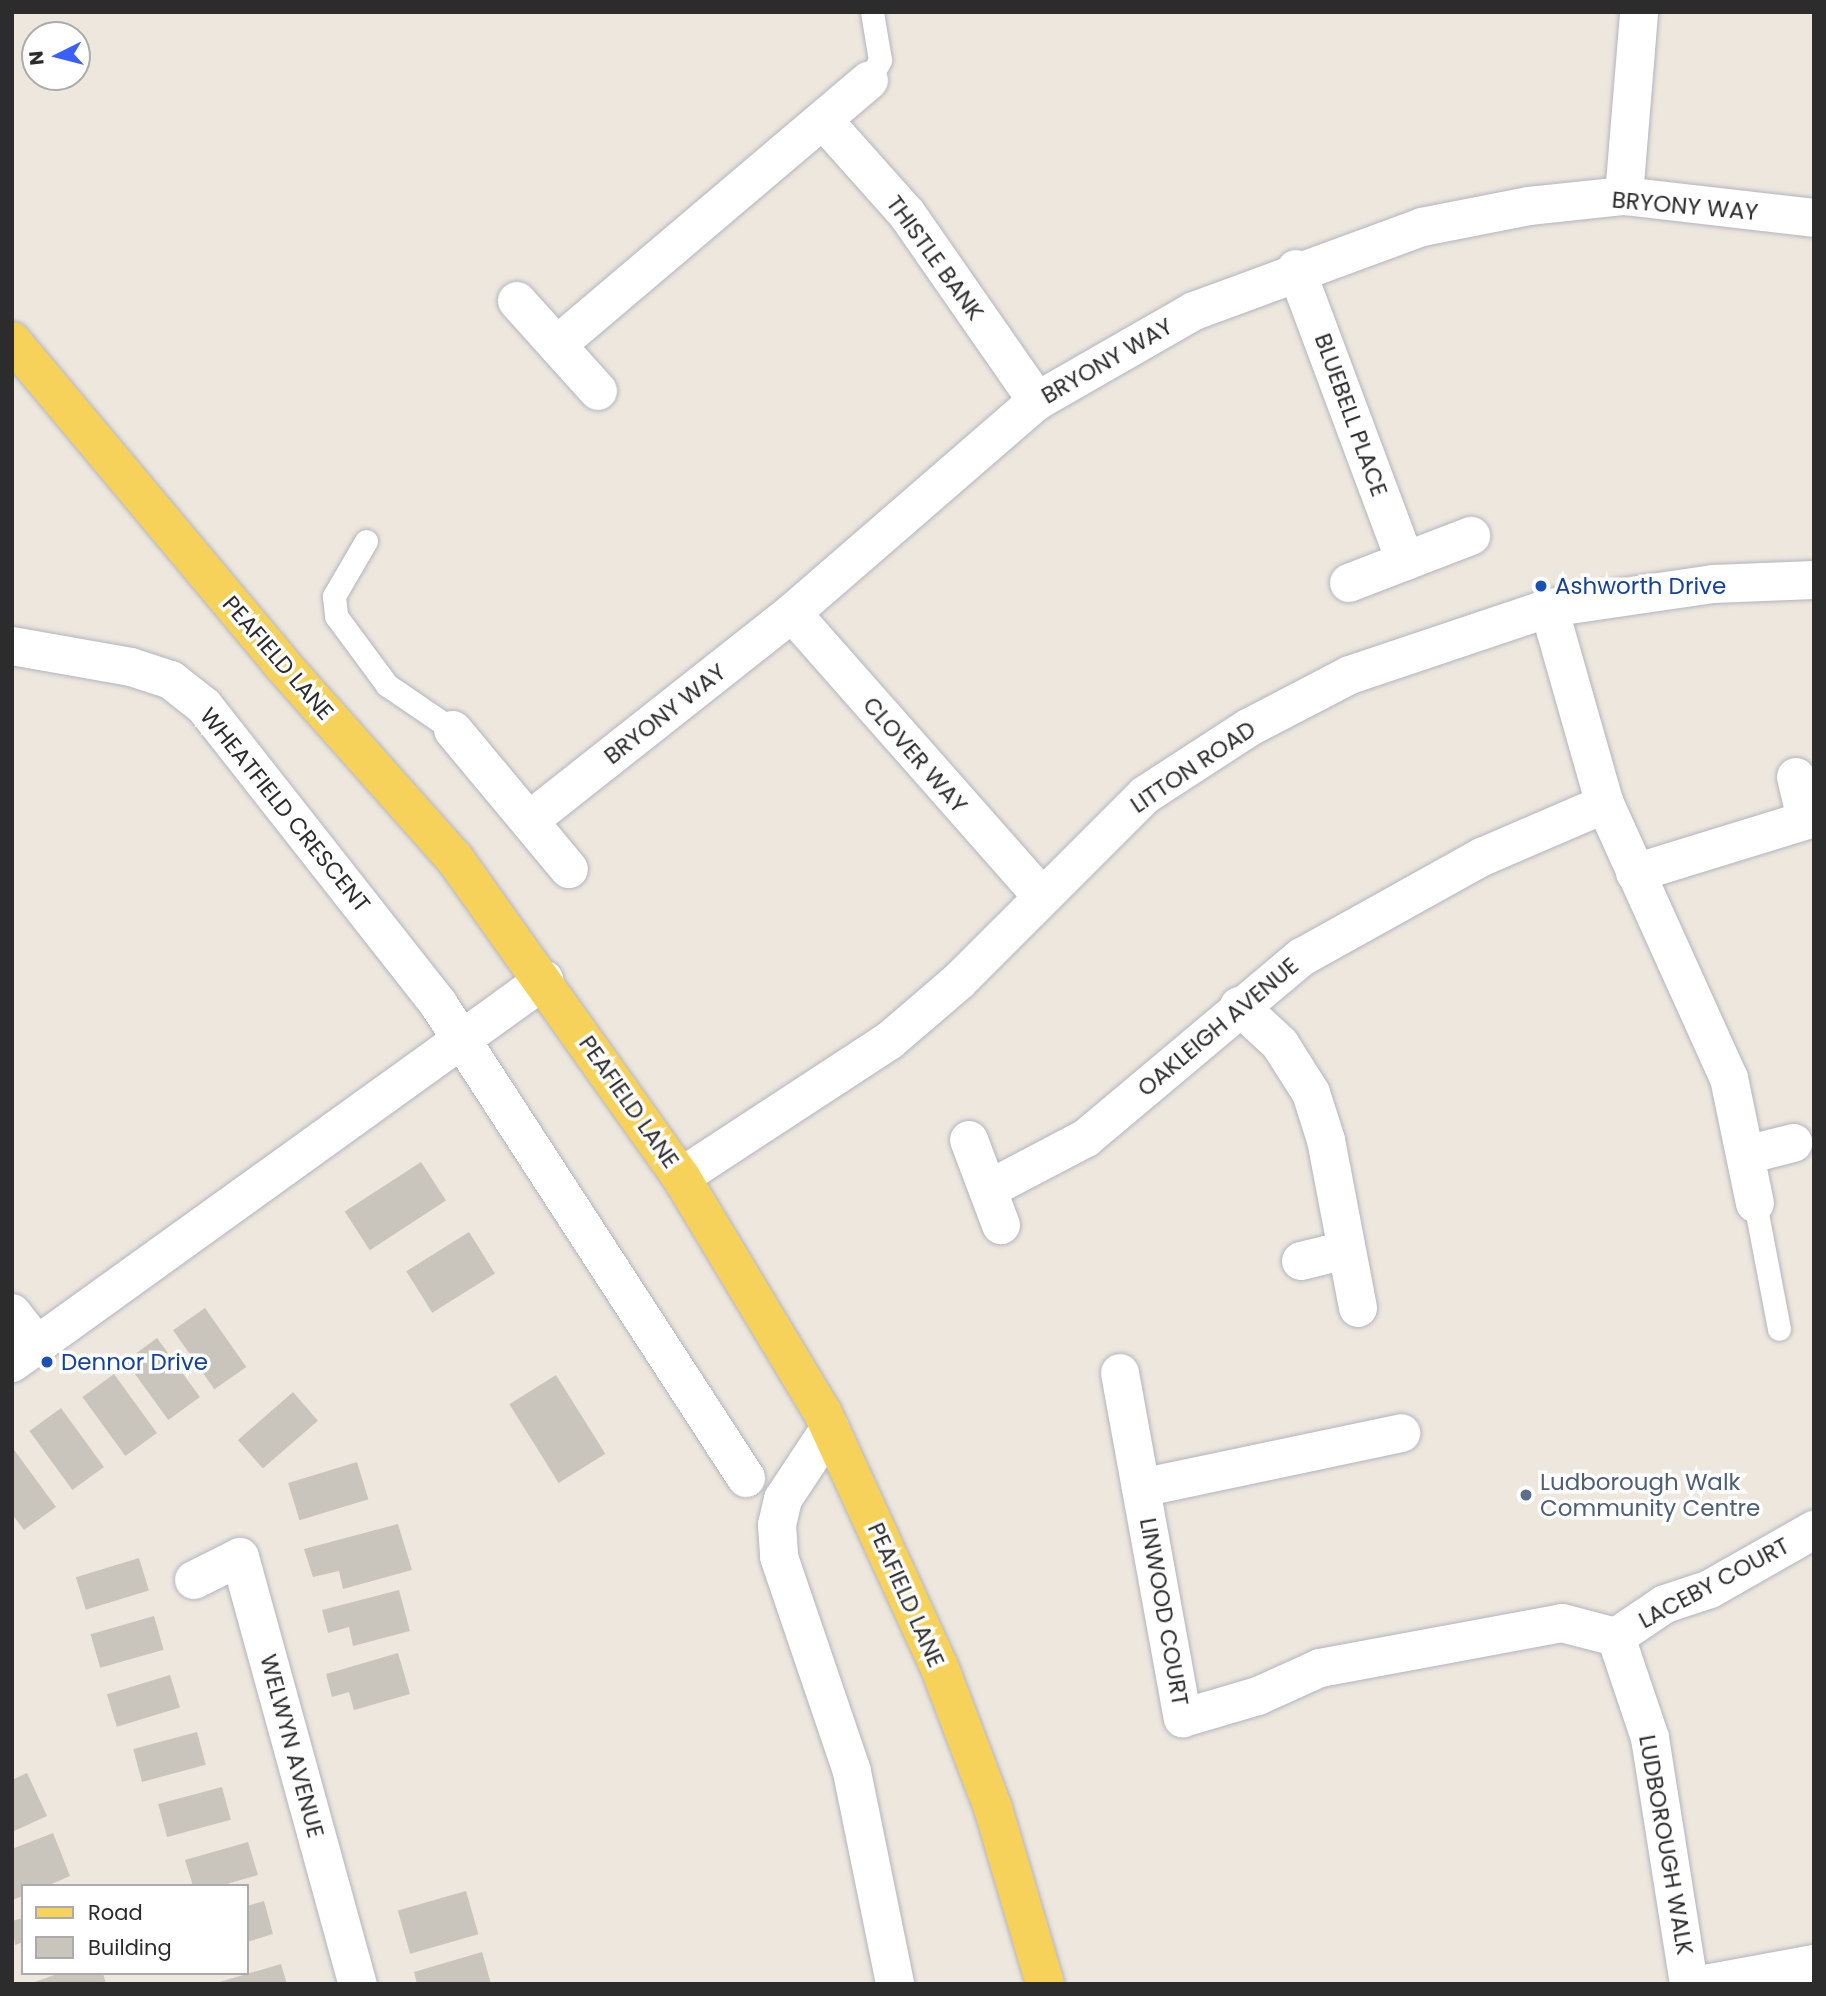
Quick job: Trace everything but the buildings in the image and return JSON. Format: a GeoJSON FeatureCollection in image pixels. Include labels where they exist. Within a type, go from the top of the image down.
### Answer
{"type":"FeatureCollection","features":[{"type":"Feature","properties":{"kind":"main road","name":"PEAFIELD LANE"},"geometry":{"type":"LineString","coordinates":[[12,341],[280,662],[455,859],[544,980],[681,1177],[830,1428],[939,1666],[993,1808],[1045,1984]]}},
{"type":"Feature","properties":{"kind":"street"},"geometry":{"type":"LineString","coordinates":[[1624,196],[1639,12]]}},
{"type":"Feature","properties":{"kind":"street"},"geometry":{"type":"LineString","coordinates":[[557,345],[825,122],[869,80]]}},
{"type":"Feature","properties":{"kind":"street","name":"THISTLE BANK"},"geometry":{"type":"LineString","coordinates":[[825,122],[907,214],[1037,401]]}},
{"type":"Feature","properties":{"kind":"street","name":"BRYONY WAY"},"geometry":{"type":"LineString","coordinates":[[530,820],[792,613],[1037,401],[1194,311],[1296,269],[1422,227],[1529,206],[1624,196],[1814,218]]}},
{"type":"Feature","properties":{"kind":"street","name":"BLUEBELL PLACE"},"geometry":{"type":"LineString","coordinates":[[1296,269],[1405,561]]}},
{"type":"Feature","properties":{"kind":"street"},"geometry":{"type":"LineString","coordinates":[[517,302],[598,391]]}},
{"type":"Feature","properties":{"kind":"street"},"geometry":{"type":"LineString","coordinates":[[1349,583],[1471,536]]}},
{"type":"Feature","properties":{"kind":"street","name":"LITTON ROAD"},"geometry":{"type":"LineString","coordinates":[[681,1177],[889,1041],[959,981],[1041,895],[1145,795],[1248,728],[1350,675],[1549,608],[1713,584],[1814,580]]}},
{"type":"Feature","properties":{"kind":"street"},"geometry":{"type":"LineString","coordinates":[[1549,608],[1605,804],[1728,1078],[1755,1203]]}},
{"type":"Feature","properties":{"kind":"street","name":"CLOVER WAY"},"geometry":{"type":"LineString","coordinates":[[792,613],[1041,895]]}},
{"type":"Feature","properties":{"kind":"street","name":"WHEATFIELD CRESCENT"},"geometry":{"type":"LineString","coordinates":[[12,646],[141,670],[171,680],[204,706],[464,1042],[746,1478]]}},
{"type":"Feature","properties":{"kind":"street"},"geometry":{"type":"LineString","coordinates":[[453,730],[569,869]]}},
{"type":"Feature","properties":{"kind":"street"},"geometry":{"type":"LineString","coordinates":[[1635,873],[1810,818],[1797,777]]}},
{"type":"Feature","properties":{"kind":"street","name":"OAKLEIGH AVENUE"},"geometry":{"type":"LineString","coordinates":[[989,1189],[1086,1138],[1239,1006],[1302,957],[1482,857],[1605,804]]}},
{"type":"Feature","properties":{"kind":"street"},"geometry":{"type":"LineString","coordinates":[[12,1313],[24,1354],[464,1042],[544,980]]}},
{"type":"Feature","properties":{"kind":"street"},"geometry":{"type":"LineString","coordinates":[[1239,1006],[1280,1044],[1311,1093],[1326,1140],[1358,1308]]}},
{"type":"Feature","properties":{"kind":"street"},"geometry":{"type":"LineString","coordinates":[[969,1140],[1001,1224]]}},
{"type":"Feature","properties":{"kind":"street"},"geometry":{"type":"LineString","coordinates":[[1746,1155],[1803,1140]]}},
{"type":"Feature","properties":{"kind":"street"},"geometry":{"type":"LineString","coordinates":[[1301,1261],[1346,1250]]}},
{"type":"Feature","properties":{"kind":"street","name":"LINWOOD COURT"},"geometry":{"type":"LineString","coordinates":[[1120,1373],[1183,1718],[1258,1696],[1320,1668],[1562,1623],[1616,1637]]}},
{"type":"Feature","properties":{"kind":"street"},"geometry":{"type":"LineString","coordinates":[[830,1428],[783,1499],[777,1525],[779,1557],[852,1772],[895,1984]]}},
{"type":"Feature","properties":{"kind":"street","name":"LINWOOD COURT"},"geometry":{"type":"LineString","coordinates":[[1141,1488],[1401,1433]]}},
{"type":"Feature","properties":{"kind":"street","name":"LACEBY COURT"},"geometry":{"type":"LineString","coordinates":[[1616,1637],[1665,1604],[1710,1589],[1814,1530]]}},
{"type":"Feature","properties":{"kind":"street","name":"WELWYN AVENUE"},"geometry":{"type":"LineString","coordinates":[[194,1580],[240,1557],[358,1984]]}},
{"type":"Feature","properties":{"kind":"street","name":"LUDBOROUGH WALK"},"geometry":{"type":"LineString","coordinates":[[1616,1637],[1650,1738],[1689,1984]]}},
{"type":"Feature","properties":{"kind":"street"},"geometry":{"type":"LineString","coordinates":[[1705,1984],[1814,1964]]}},
{"type":"Feature","properties":{"kind":"lane"},"geometry":{"type":"LineString","coordinates":[[869,80],[880,60],[872,12]]}},
{"type":"Feature","properties":{"kind":"lane"},"geometry":{"type":"LineString","coordinates":[[366,541],[334,596],[337,616],[387,685],[453,730]]}},
{"type":"Feature","properties":{"kind":"lane"},"geometry":{"type":"LineString","coordinates":[[1755,1203],[1779,1329]]}},
{"type":"Feature","properties":{"kind":"place","name":"Ashworth Drive"},"geometry":{"type":"Point","coordinates":[1541,586]}},
{"type":"Feature","properties":{"kind":"place","name":"Dennor Drive"},"geometry":{"type":"Point","coordinates":[47,1362]}},
{"type":"Feature","properties":{"kind":"place","name":"Ludborough Walk Community Centre"},"geometry":{"type":"Point","coordinates":[1526,1495]}}]}
